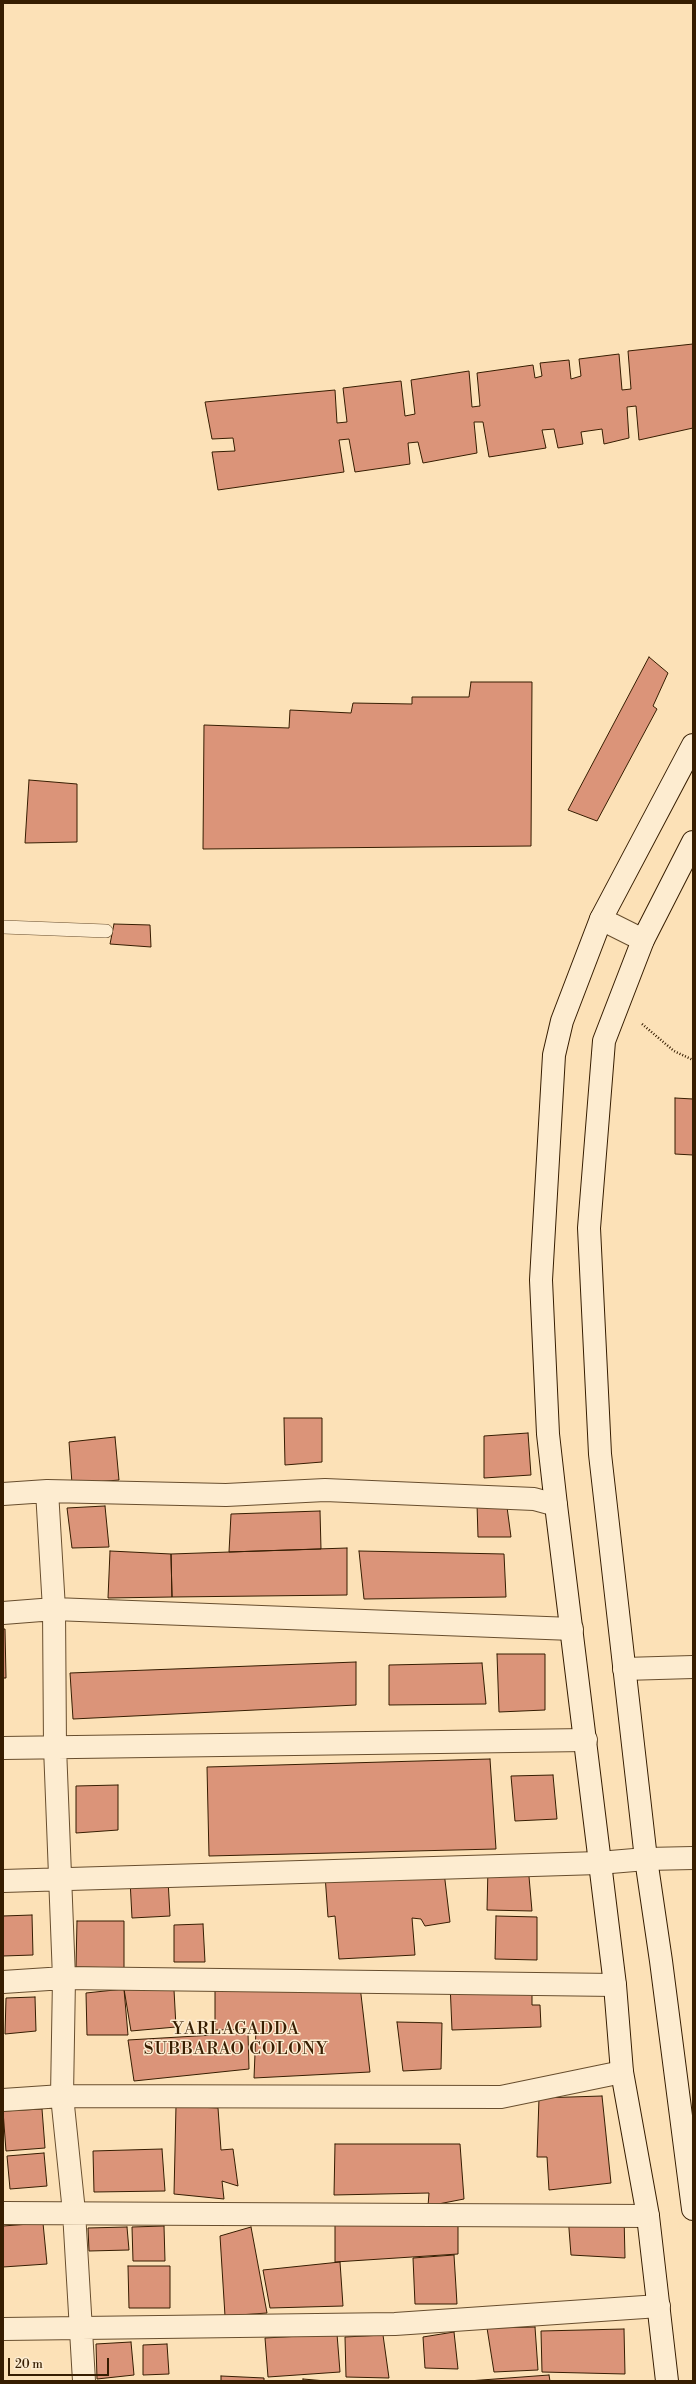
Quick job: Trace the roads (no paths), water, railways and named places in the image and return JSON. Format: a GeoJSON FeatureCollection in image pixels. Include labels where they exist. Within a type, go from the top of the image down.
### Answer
{"type":"FeatureCollection","features":[{"type":"Feature","properties":{"kind":"street"},"geometry":{"type":"LineString","coordinates":[[667,2381],[648,2216],[622,2072],[615,1985],[556,1505],[548,1434],[542,1280],[554,1055],[562,1021],[601,919],[693,745]]}},
{"type":"Feature","properties":{"kind":"street"},"geometry":{"type":"LineString","coordinates":[[693,842],[643,940],[604,1041],[589,1228],[600,1454],[646,1859],[686,2096],[693,2209]]}},
{"type":"Feature","properties":{"kind":"street"},"geometry":{"type":"LineString","coordinates":[[601,919],[643,940]]}},
{"type":"Feature","properties":{"kind":"street"},"geometry":{"type":"LineString","coordinates":[[3,1494],[47,1491],[226,1495],[325,1490],[534,1499],[556,1505]]}},
{"type":"Feature","properties":{"kind":"street"},"geometry":{"type":"LineString","coordinates":[[47,1491],[54,1609],[55,1747],[64,1978],[62,2096],[74,2212],[84,2381]]}},
{"type":"Feature","properties":{"kind":"street"},"geometry":{"type":"LineString","coordinates":[[3,1613],[54,1609],[572,1628]]}},
{"type":"Feature","properties":{"kind":"street"},"geometry":{"type":"LineString","coordinates":[[624,1670],[693,1667]]}},
{"type":"Feature","properties":{"kind":"street"},"geometry":{"type":"LineString","coordinates":[[3,1748],[586,1740]]}},
{"type":"Feature","properties":{"kind":"street"},"geometry":{"type":"LineString","coordinates":[[3,1881],[61,1881],[599,1863],[646,1859],[693,1858]]}},
{"type":"Feature","properties":{"kind":"street"},"geometry":{"type":"LineString","coordinates":[[3,1982],[64,1978],[615,1985]]}},
{"type":"Feature","properties":{"kind":"street"},"geometry":{"type":"LineString","coordinates":[[3,2100],[62,2096],[501,2097],[622,2072]]}},
{"type":"Feature","properties":{"kind":"street"},"geometry":{"type":"LineString","coordinates":[[3,2214],[74,2212],[648,2216]]}},
{"type":"Feature","properties":{"kind":"street"},"geometry":{"type":"LineString","coordinates":[[3,2329],[82,2330],[395,2324],[659,2306]]}},
{"type":"Feature","properties":{"kind":"lane"},"geometry":{"type":"LineString","coordinates":[[3,927],[106,931]]}},
{"type":"Feature","properties":{"kind":"district","name":"YARLAGADDA SUBBARAO COLONY"},"geometry":{"type":"Point","coordinates":[236,2040]}}]}
